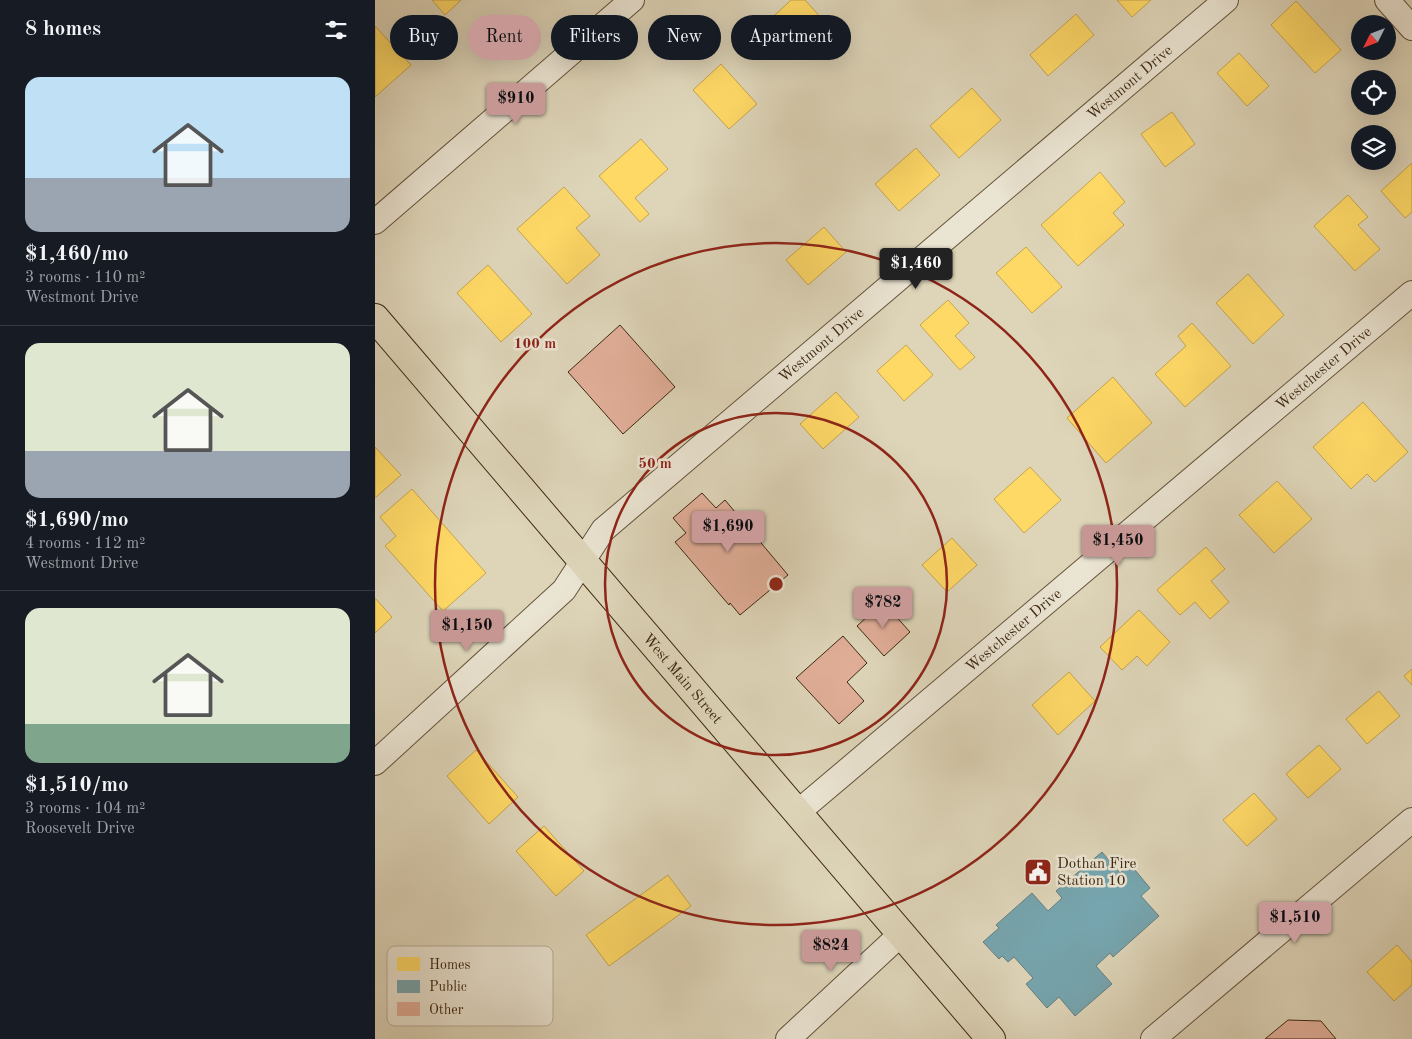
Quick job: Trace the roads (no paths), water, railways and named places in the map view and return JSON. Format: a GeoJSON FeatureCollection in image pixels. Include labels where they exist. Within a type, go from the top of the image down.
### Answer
{"type":"FeatureCollection","features":[{"type":"Feature","properties":{"kind":"main road","name":"West Main Street"},"geometry":{"type":"LineString","coordinates":[[375,318],[991,1039]]}},
{"type":"Feature","properties":{"kind":"street"},"geometry":{"type":"LineString","coordinates":[[375,222],[633,0]]}},
{"type":"Feature","properties":{"kind":"street","name":"Westmont Drive"},"geometry":{"type":"LineString","coordinates":[[375,763],[563,590],[603,530],[1226,0]]}},
{"type":"Feature","properties":{"kind":"street"},"geometry":{"type":"LineString","coordinates":[[1387,0],[1412,28]]}},
{"type":"Feature","properties":{"kind":"street","name":"Westchester Drive"},"geometry":{"type":"LineString","coordinates":[[798,812],[1412,293]]}},
{"type":"Feature","properties":{"kind":"street"},"geometry":{"type":"LineString","coordinates":[[1153,1039],[1412,820]]}},
{"type":"Feature","properties":{"kind":"street"},"geometry":{"type":"LineString","coordinates":[[788,1039],[901,934]]}},
{"type":"Feature","properties":{"kind":"place","name":"Dothan Fire Station 10"},"geometry":{"type":"Point","coordinates":[1038,872]}}]}
